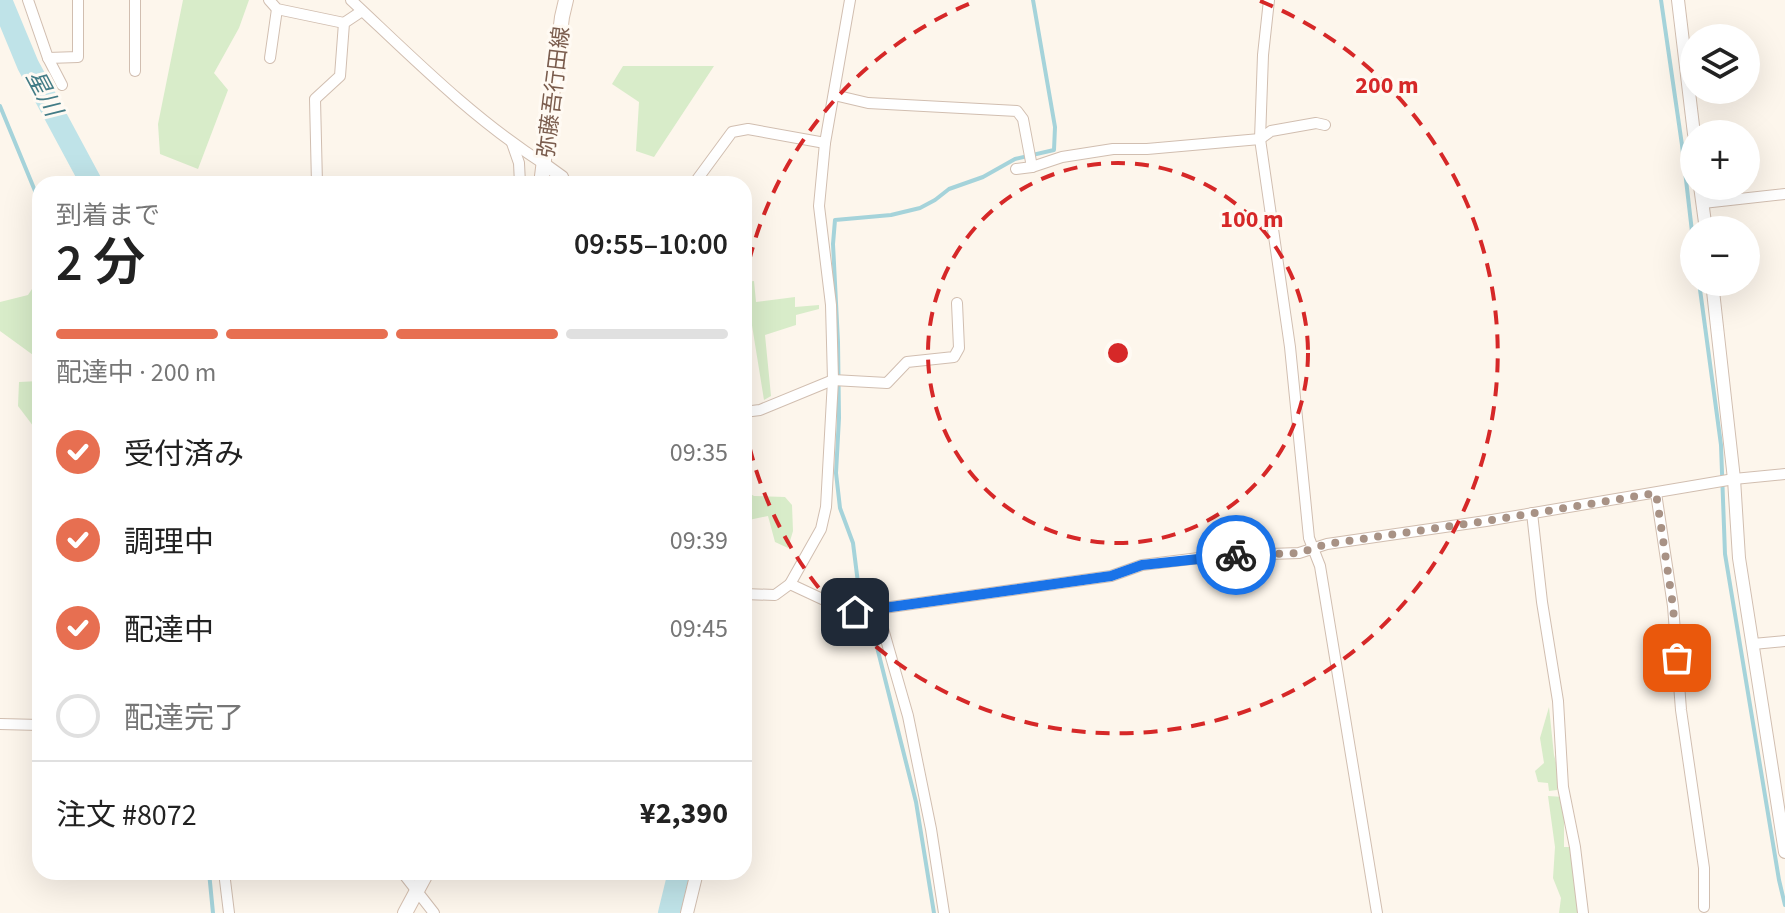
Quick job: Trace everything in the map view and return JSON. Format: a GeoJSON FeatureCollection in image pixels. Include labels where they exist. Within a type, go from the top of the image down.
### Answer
{"type":"FeatureCollection","features":[{"type":"Feature","properties":{"kind":"main road","name":"弥藤吾行田線"},"geometry":{"type":"LineString","coordinates":[[542,176],[566,0]]}},
{"type":"Feature","properties":{"kind":"main road"},"geometry":{"type":"LineString","coordinates":[[405,913],[423,880]]}},
{"type":"Feature","properties":{"kind":"street"},"geometry":{"type":"LineString","coordinates":[[28,0],[48,58],[62,85]]}},
{"type":"Feature","properties":{"kind":"street"},"geometry":{"type":"LineString","coordinates":[[48,58],[78,57],[78,0]]}},
{"type":"Feature","properties":{"kind":"street"},"geometry":{"type":"LineString","coordinates":[[135,0],[135,71]]}},
{"type":"Feature","properties":{"kind":"street"},"geometry":{"type":"LineString","coordinates":[[351,0],[476,115],[561,176]]}},
{"type":"Feature","properties":{"kind":"street"},"geometry":{"type":"LineString","coordinates":[[752,594],[775,595],[790,584],[821,529],[826,507],[833,380],[831,305],[819,206],[825,143],[850,0]]}},
{"type":"Feature","properties":{"kind":"street"},"geometry":{"type":"LineString","coordinates":[[1269,0],[1263,55],[1260,139],[1290,347],[1309,538],[1320,566],[1377,913]]}},
{"type":"Feature","properties":{"kind":"street"},"geometry":{"type":"LineString","coordinates":[[1678,0],[1692,120]]}},
{"type":"Feature","properties":{"kind":"street"},"geometry":{"type":"LineString","coordinates":[[270,58],[273,4],[344,23],[362,11]]}},
{"type":"Feature","properties":{"kind":"street"},"geometry":{"type":"LineString","coordinates":[[317,176],[315,99],[340,76],[344,23]]}},
{"type":"Feature","properties":{"kind":"street"},"geometry":{"type":"LineString","coordinates":[[834,95],[868,103],[1017,111],[1023,119],[1032,167]]}},
{"type":"Feature","properties":{"kind":"street"},"geometry":{"type":"LineString","coordinates":[[1016,169],[1062,157],[1113,149],[1260,139],[1271,131],[1316,123],[1325,125]]}},
{"type":"Feature","properties":{"kind":"street"},"geometry":{"type":"LineString","coordinates":[[700,176],[732,132],[748,129],[825,143]]}},
{"type":"Feature","properties":{"kind":"street"},"geometry":{"type":"LineString","coordinates":[[512,143],[520,176]]}},
{"type":"Feature","properties":{"kind":"street"},"geometry":{"type":"LineString","coordinates":[[1703,203],[1785,194]]}},
{"type":"Feature","properties":{"kind":"street"},"geometry":{"type":"LineString","coordinates":[[1702,200],[1704,216]]}},
{"type":"Feature","properties":{"kind":"street"},"geometry":{"type":"LineString","coordinates":[[1714,296],[1734,479],[1739,558],[1785,852]]}},
{"type":"Feature","properties":{"kind":"street"},"geometry":{"type":"LineString","coordinates":[[752,411],[833,380],[887,383],[907,362],[954,357],[959,348],[957,303]]}},
{"type":"Feature","properties":{"kind":"street"},"geometry":{"type":"LineString","coordinates":[[790,584],[855,612],[1111,576],[1142,565],[1215,556],[1299,553],[1327,544],[1734,479],[1785,474]]}},
{"type":"Feature","properties":{"kind":"street"},"geometry":{"type":"LineString","coordinates":[[1656,493],[1673,606],[1681,710],[1704,868],[1704,907]]}},
{"type":"Feature","properties":{"kind":"street"},"geometry":{"type":"LineString","coordinates":[[1532,513],[1558,701],[1563,787],[1575,847],[1583,913]]}},
{"type":"Feature","properties":{"kind":"street"},"geometry":{"type":"LineString","coordinates":[[877,608],[908,716],[944,913]]}},
{"type":"Feature","properties":{"kind":"street"},"geometry":{"type":"LineString","coordinates":[[1753,644],[1785,641]]}},
{"type":"Feature","properties":{"kind":"street"},"geometry":{"type":"LineString","coordinates":[[0,724],[32,725]]}},
{"type":"Feature","properties":{"kind":"street"},"geometry":{"type":"LineString","coordinates":[[225,880],[229,913]]}},
{"type":"Feature","properties":{"kind":"street"},"geometry":{"type":"LineString","coordinates":[[408,880],[434,913]]}},
{"type":"Feature","properties":{"kind":"street"},"geometry":{"type":"LineString","coordinates":[[687,913],[695,880]]}},
{"type":"Feature","properties":{"kind":"green space"},"geometry":{"type":"Polygon","coordinates":[[[183,0],[249,0],[239,28],[214,73],[228,90],[198,169],[160,154],[158,124],[183,0]]]}},
{"type":"Feature","properties":{"kind":"green space"},"geometry":{"type":"Polygon","coordinates":[[[623,66],[714,66],[654,157],[636,151],[639,102],[612,84],[623,66]]]}},
{"type":"Feature","properties":{"kind":"green space"},"geometry":{"type":"Polygon","coordinates":[[[752,281],[756,302],[795,297],[795,307],[819,305],[819,309],[796,315],[796,325],[765,335],[771,396],[764,400],[752,325],[752,281]]]}},
{"type":"Feature","properties":{"kind":"green space"},"geometry":{"type":"Polygon","coordinates":[[[32,289],[32,354],[0,331],[0,302],[28,295],[32,289]]]}},
{"type":"Feature","properties":{"kind":"green space"},"geometry":{"type":"Polygon","coordinates":[[[32,381],[32,424],[18,406],[19,382],[32,381]]]}},
{"type":"Feature","properties":{"kind":"green space"},"geometry":{"type":"Polygon","coordinates":[[[752,495],[785,497],[792,505],[793,531],[788,548],[775,542],[768,516],[752,519],[752,495]]]}},
{"type":"Feature","properties":{"kind":"green space"},"geometry":{"type":"Polygon","coordinates":[[[1549,707],[1559,774],[1557,790],[1549,791],[1548,783],[1538,782],[1535,771],[1544,763],[1540,738],[1549,707]]]}},
{"type":"Feature","properties":{"kind":"green space"},"geometry":{"type":"Polygon","coordinates":[[[1548,796],[1564,797],[1564,847],[1575,847],[1583,913],[1559,913],[1561,898],[1553,878],[1555,847],[1548,796]]]}},
{"type":"Feature","properties":{"kind":"waterway","name":"星川"},"geometry":{"type":"LineString","coordinates":[[1,0],[28,65],[88,176]]}},
{"type":"Feature","properties":{"kind":"waterway"},"geometry":{"type":"LineString","coordinates":[[934,913],[916,802],[877,647],[860,599],[853,543],[840,508],[836,473],[839,418],[833,244],[835,220],[891,215],[920,208],[949,189],[983,177],[1015,159],[1054,150],[1055,127],[1033,0]]}},
{"type":"Feature","properties":{"kind":"waterway"},"geometry":{"type":"LineString","coordinates":[[1661,0],[1690,216]]}},
{"type":"Feature","properties":{"kind":"waterway"},"geometry":{"type":"LineString","coordinates":[[0,106],[32,184]]}},
{"type":"Feature","properties":{"kind":"waterway"},"geometry":{"type":"LineString","coordinates":[[1701,296],[1721,445],[1725,554],[1785,905]]}},
{"type":"Feature","properties":{"kind":"waterway"},"geometry":{"type":"LineString","coordinates":[[210,880],[213,913]]}},
{"type":"Feature","properties":{"kind":"waterway","name":"星川"},"geometry":{"type":"LineString","coordinates":[[669,913],[677,880]]}},
{"type":"Feature","properties":{"kind":"way so far"},"geometry":{"type":"LineString","coordinates":[[1236,555],[1299,553],[1327,544],[1656,493],[1673,606],[1677,658]]}},
{"type":"Feature","properties":{"kind":"route"},"geometry":{"type":"LineString","coordinates":[[855,612],[1111,576],[1142,565],[1236,555]]}}]}
